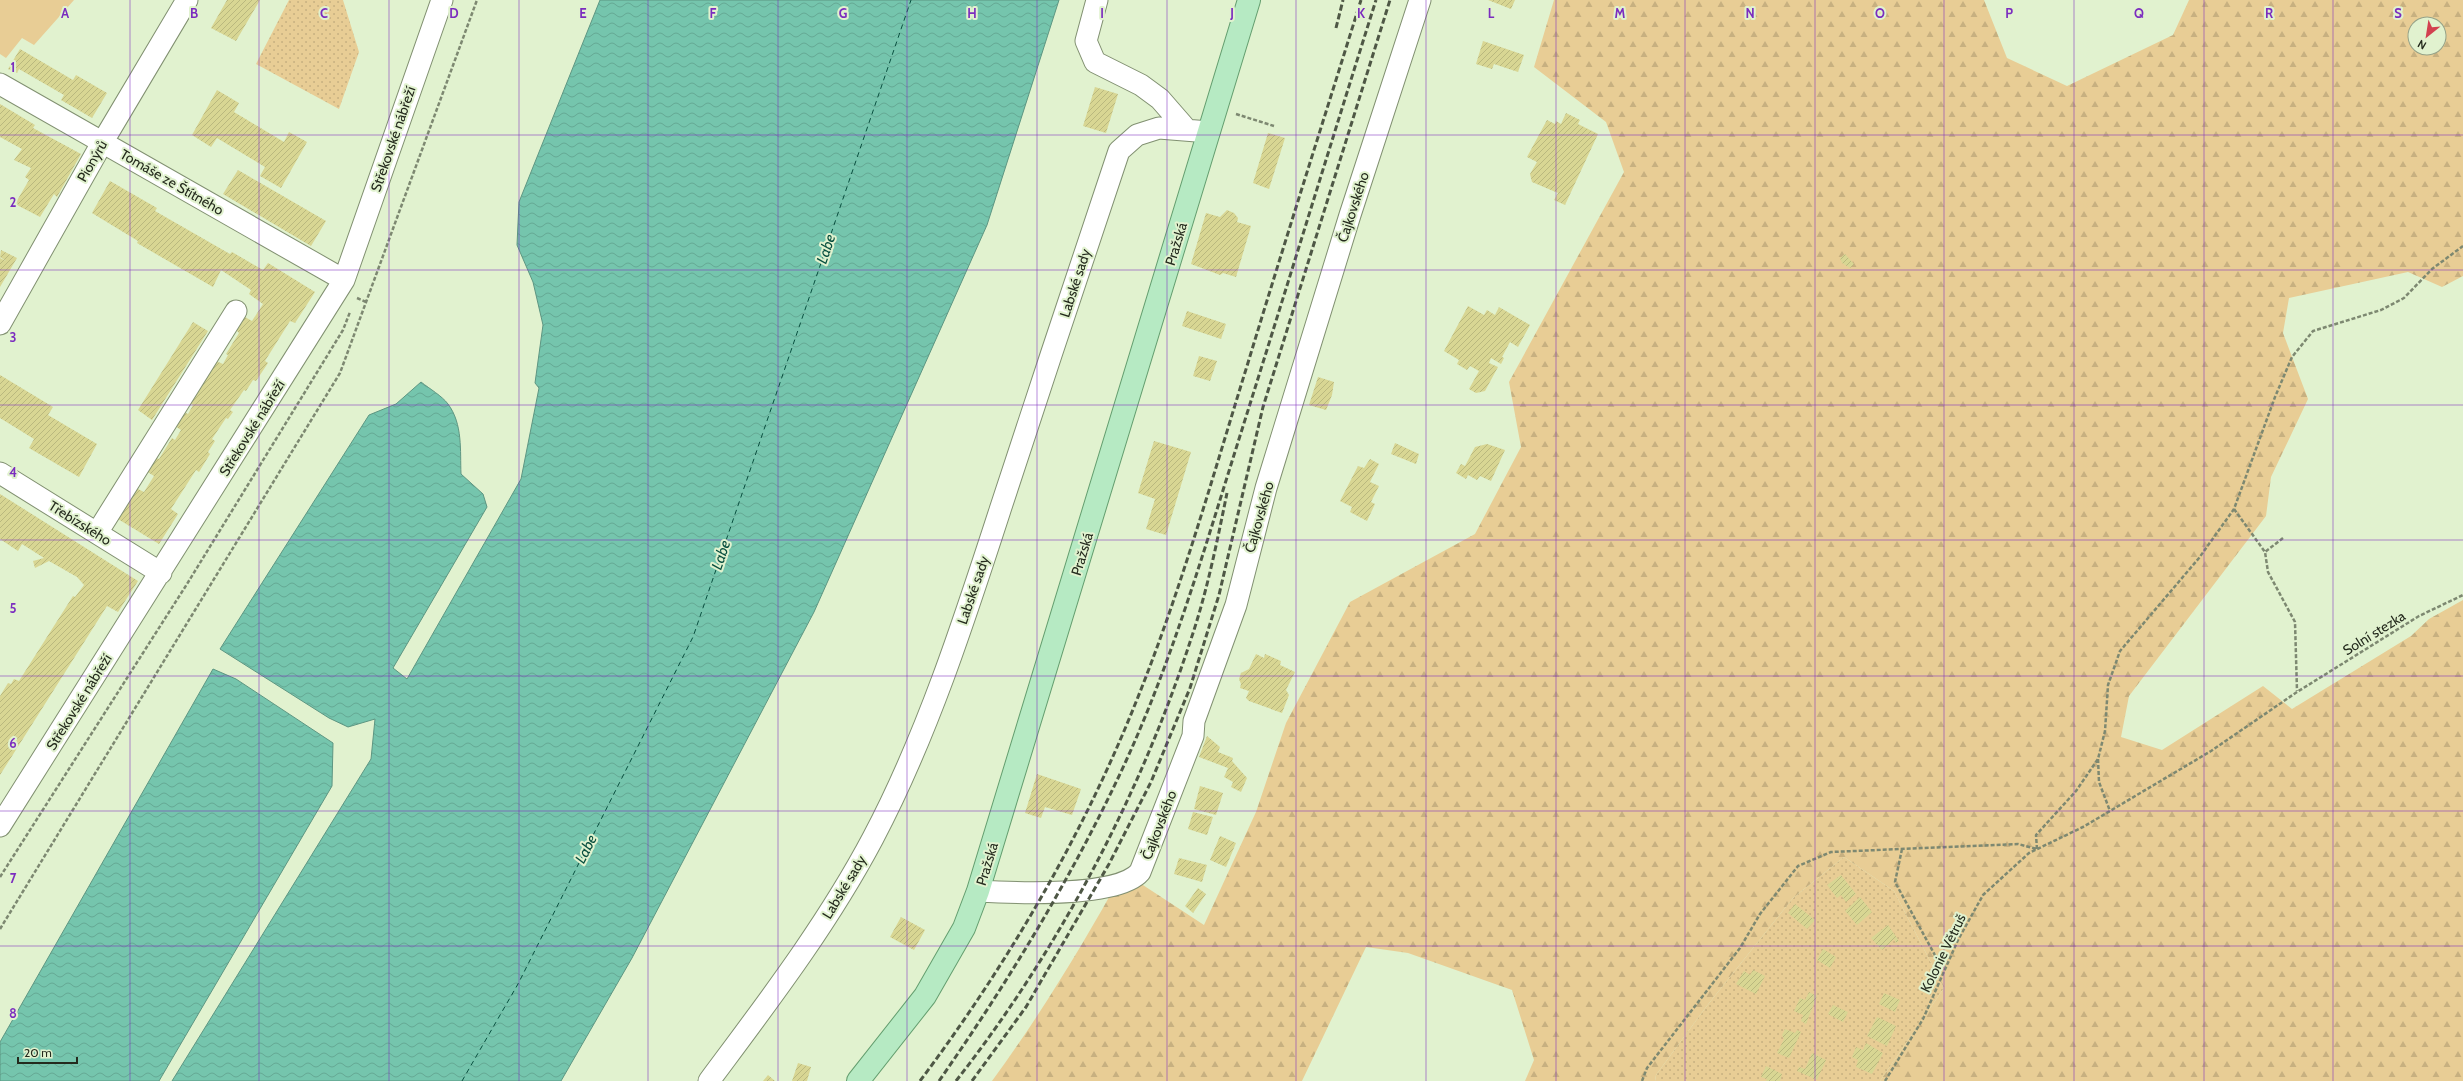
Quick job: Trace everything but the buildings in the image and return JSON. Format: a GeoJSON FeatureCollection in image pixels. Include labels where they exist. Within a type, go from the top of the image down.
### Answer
{"type":"FeatureCollection","features":[{"type":"Feature","properties":{"kind":"main road","name":"Pražská"},"geometry":{"type":"LineString","coordinates":[[858,1081],[929,990],[964,928],[978,892],[1249,0]]}},
{"type":"Feature","properties":{"kind":"street","name":"Pionýrů"},"geometry":{"type":"LineString","coordinates":[[0,324],[102,143],[188,0]]}},
{"type":"Feature","properties":{"kind":"street","name":"Střekovské nábřeží"},"geometry":{"type":"LineString","coordinates":[[0,826],[161,573],[344,280],[442,0]]}},
{"type":"Feature","properties":{"kind":"street"},"geometry":{"type":"LineString","coordinates":[[1097,0],[1086,41],[1095,62],[1141,85],[1160,99],[1187,130]]}},
{"type":"Feature","properties":{"kind":"street","name":"Čajkovského"},"geometry":{"type":"LineString","coordinates":[[978,892],[1029,894],[1106,887],[1129,881],[1140,872],[1193,736],[1194,721],[1236,605],[1266,488],[1350,215],[1420,0]]}},
{"type":"Feature","properties":{"kind":"street","name":"Tomáše ze Štítného"},"geometry":{"type":"LineString","coordinates":[[0,84],[344,280]]}},
{"type":"Feature","properties":{"kind":"street","name":"Labské sady"},"geometry":{"type":"LineString","coordinates":[[708,1081],[796,964],[844,890],[896,792],[950,656],[983,562],[1119,150],[1137,135],[1159,128],[1209,132]]}},
{"type":"Feature","properties":{"kind":"street"},"geometry":{"type":"LineString","coordinates":[[98,533],[236,311]]}},
{"type":"Feature","properties":{"kind":"street","name":"Třebízského"},"geometry":{"type":"LineString","coordinates":[[0,473],[161,573]]}},
{"type":"Feature","properties":{"kind":"path"},"geometry":{"type":"LineString","coordinates":[[0,929],[340,373],[476,0]]}},
{"type":"Feature","properties":{"kind":"path"},"geometry":{"type":"LineString","coordinates":[[1216,108],[1274,126]]}},
{"type":"Feature","properties":{"kind":"path"},"geometry":{"type":"LineString","coordinates":[[2110,811],[2098,782],[2098,759],[2105,731],[2108,686],[2120,651],[2195,564],[2234,509],[2275,397],[2292,357],[2313,331],[2380,310],[2404,298],[2432,269],[2463,246]]}},
{"type":"Feature","properties":{"kind":"path"},"geometry":{"type":"LineString","coordinates":[[2234,509],[2265,552],[2268,572],[2295,622],[2297,692]]}},
{"type":"Feature","properties":{"kind":"path"},"geometry":{"type":"LineString","coordinates":[[2265,552],[2283,538]]}},
{"type":"Feature","properties":{"kind":"path","name":"Solní stezka"},"geometry":{"type":"LineString","coordinates":[[2110,811],[2211,751],[2297,692],[2418,616],[2463,595]]}},
{"type":"Feature","properties":{"kind":"path"},"geometry":{"type":"LineString","coordinates":[[2038,849],[2036,835],[2076,791],[2098,759]]}},
{"type":"Feature","properties":{"kind":"path","name":"Kolonie Větruš"},"geometry":{"type":"LineString","coordinates":[[1885,1081],[1922,1019],[1983,895],[2029,853],[2083,827],[2110,811]]}},
{"type":"Feature","properties":{"kind":"path"},"geometry":{"type":"LineString","coordinates":[[1642,1081],[1647,1068],[1740,948],[1760,914],[1798,866],[1831,852],[2018,844],[2031,845],[2038,849]]}},
{"type":"Feature","properties":{"kind":"path"},"geometry":{"type":"LineString","coordinates":[[1902,849],[1895,882],[1937,959],[1947,966]]}},
{"type":"Feature","properties":{"kind":"green space"},"geometry":{"type":"Polygon","coordinates":[[[0,0],[74,0],[34,45],[22,38],[6,58],[0,54],[0,0]]]}},
{"type":"Feature","properties":{"kind":"green space"},"geometry":{"type":"Polygon","coordinates":[[[289,0],[343,0],[359,52],[339,109],[256,64],[289,0]]]}},
{"type":"Feature","properties":{"kind":"green space"},"geometry":{"type":"Polygon","coordinates":[[[1554,0],[1984,0],[2007,58],[2067,86],[2173,35],[2189,0],[2463,0],[2463,276],[2442,287],[2408,272],[2289,298],[2283,333],[2308,399],[2271,477],[2266,516],[2129,696],[2121,737],[2162,750],[2263,686],[2292,709],[2411,636],[2429,619],[2463,600],[2463,1081],[1880,1081],[1944,988],[1894,891],[1844,857],[1793,898],[1706,1007],[1656,1075],[1655,1081],[1525,1081],[1534,1060],[1512,990],[1408,953],[1366,947],[1302,1081],[992,1081],[1028,1030],[1061,979],[1123,872],[1204,925],[1256,812],[1286,723],[1350,602],[1475,534],[1521,447],[1509,382],[1624,172],[1606,122],[1534,67],[1554,0]]]}},
{"type":"Feature","properties":{"kind":"green space"},"geometry":{"type":"Polygon","coordinates":[[[1844,857],[1894,891],[1944,988],[1880,1081],[1655,1081],[1656,1075],[1706,1007],[1793,898],[1844,857]]]}},
{"type":"Feature","properties":{"kind":"water","name":"Labe"},"geometry":{"type":"Polygon","coordinates":[[[600,0],[1059,0],[987,225],[814,612],[632,958],[561,1081],[172,1081],[371,759],[375,719],[348,727],[329,718],[220,649],[369,415],[396,404],[421,382],[443,398],[453,412],[460,438],[461,474],[483,494],[487,507],[393,668],[407,679],[521,479],[539,388],[535,383],[543,325],[533,282],[517,245],[519,202],[600,0]]]}},
{"type":"Feature","properties":{"kind":"water"},"geometry":{"type":"Polygon","coordinates":[[[213,669],[236,679],[333,743],[332,786],[159,1081],[0,1081],[0,1042],[213,669]]]}},
{"type":"Feature","properties":{"kind":"ferry route"},"geometry":{"type":"LineString","coordinates":[[462,1081],[518,984],[693,637],[911,0]]}},
{"type":"Feature","properties":{"kind":"railway"},"geometry":{"type":"LineString","coordinates":[[1336,28],[1343,0]]}},
{"type":"Feature","properties":{"kind":"railway"},"geometry":{"type":"LineString","coordinates":[[920,1081],[983,992],[1040,899],[1092,802],[1136,702],[1167,619],[1195,536],[1361,0]]}},
{"type":"Feature","properties":{"kind":"railway"},"geometry":{"type":"LineString","coordinates":[[939,1081],[1016,965],[1063,885],[1106,803],[1143,722],[1159,682],[1201,561],[1376,0]]}},
{"type":"Feature","properties":{"kind":"railway"},"geometry":{"type":"LineString","coordinates":[[972,1081],[1026,1007],[1109,864],[1151,782],[1190,688],[1219,595],[1263,407],[1390,0]]}},
{"type":"Feature","properties":{"kind":"railway"},"geometry":{"type":"LineString","coordinates":[[956,1081],[1029,979],[1093,870],[1121,814],[1147,756],[1170,698],[1197,621],[1207,585],[1227,493]]}}]}
